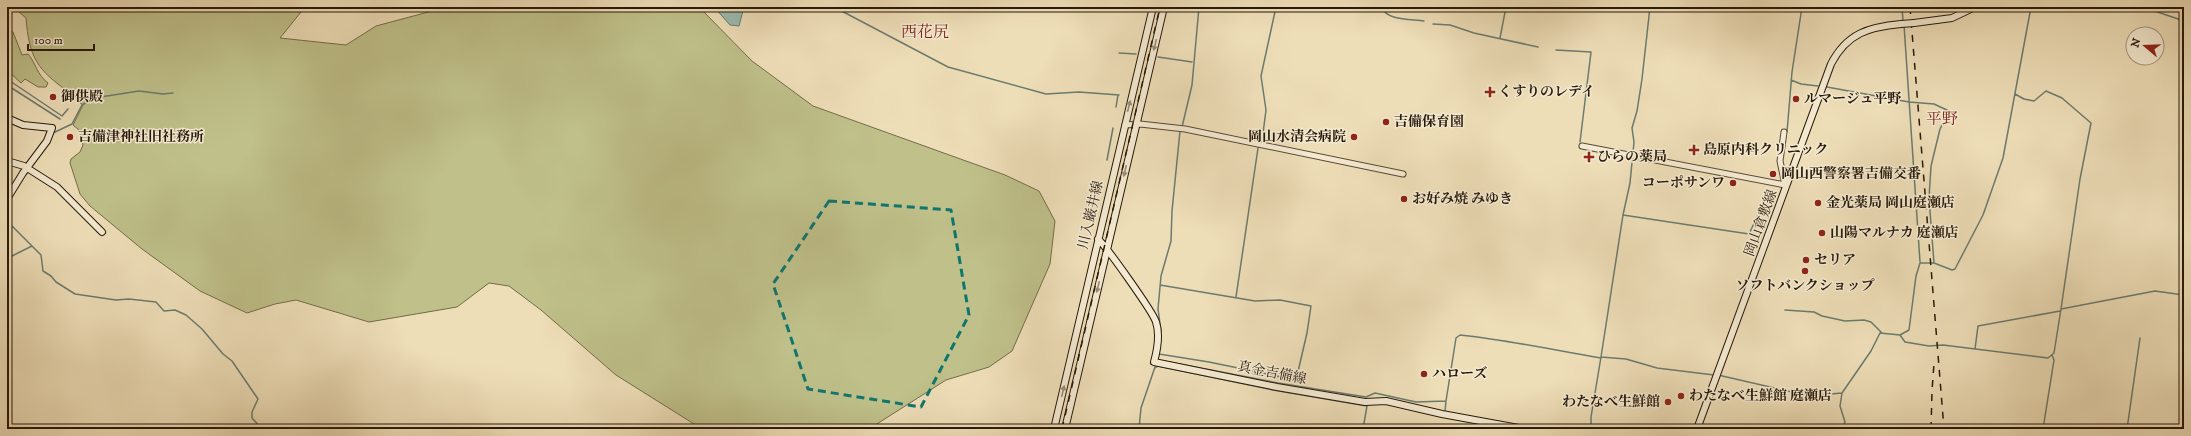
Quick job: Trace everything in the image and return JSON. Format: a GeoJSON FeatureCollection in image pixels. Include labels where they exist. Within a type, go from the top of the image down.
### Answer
{"type":"FeatureCollection","features":[{"type":"Feature","properties":{"kind":"main road","name":"川入巌井線"},"geometry":{"type":"LineString","coordinates":[[1054,429],[1153,7]]}},
{"type":"Feature","properties":{"kind":"main road","name":"川入巌井線"},"geometry":{"type":"LineString","coordinates":[[1065,429],[1164,7]]}},
{"type":"Feature","properties":{"kind":"main road","name":"岡山倉敷線"},"geometry":{"type":"LineString","coordinates":[[1697,429],[1836,55],[1847,43],[1865,30],[1877,27],[1952,18],[1975,7]]}},
{"type":"Feature","properties":{"kind":"main road"},"geometry":{"type":"LineString","coordinates":[[7,118],[23,125],[52,128],[47,141],[26,168],[7,199]]}},
{"type":"Feature","properties":{"kind":"main road"},"geometry":{"type":"LineString","coordinates":[[7,161],[26,168],[58,187],[102,232]]}},
{"type":"Feature","properties":{"kind":"main road","name":"真金吉備線"},"geometry":{"type":"LineString","coordinates":[[1098,239],[1107,249],[1156,321],[1157,344],[1154,362],[1358,401],[1386,401],[1442,414],[1524,429]]}},
{"type":"Feature","properties":{"kind":"street"},"geometry":{"type":"LineString","coordinates":[[1125,125],[1136,124],[1182,128],[1403,174]]}},
{"type":"Feature","properties":{"kind":"street"},"geometry":{"type":"LineString","coordinates":[[1582,146],[1785,185],[1780,162],[1784,132]]}},
{"type":"Feature","properties":{"kind":"highlighted area"},"geometry":{"type":"Polygon","coordinates":[[[829,201],[951,210],[969,315],[921,407],[808,389],[773,284],[829,201]]]}},
{"type":"Feature","properties":{"kind":"green space"},"geometry":{"type":"Polygon","coordinates":[[[7,7],[305,7],[280,38],[346,45],[376,26],[447,7],[699,7],[752,61],[813,106],[1005,175],[1039,191],[1055,221],[1050,264],[1012,351],[989,367],[946,380],[869,429],[702,429],[616,375],[541,310],[509,286],[489,283],[457,307],[369,322],[296,300],[275,304],[247,313],[200,291],[142,249],[90,206],[80,194],[70,163],[71,159],[80,152],[83,145],[78,129],[73,125],[83,105],[49,77],[42,69],[32,53],[29,43],[26,18],[18,11],[12,9],[7,13],[7,7]]]}},
{"type":"Feature","properties":{"kind":"green space"},"geometry":{"type":"Polygon","coordinates":[[[7,19],[10,31],[13,32],[22,55],[28,54],[31,58],[41,76],[48,83],[46,87],[38,87],[25,79],[21,83],[7,70],[7,19]]]}},
{"type":"Feature","properties":{"kind":"water"},"geometry":{"type":"Polygon","coordinates":[[[714,7],[744,7],[739,26],[730,25],[714,7]]]}},
{"type":"Feature","properties":{"kind":"waterway"},"geometry":{"type":"LineString","coordinates":[[834,7],[948,67],[1046,94],[1079,92],[1119,95]]}},
{"type":"Feature","properties":{"kind":"waterway"},"geometry":{"type":"LineString","coordinates":[[1182,127],[1192,85],[1199,7]]}},
{"type":"Feature","properties":{"kind":"waterway"},"geometry":{"type":"LineString","coordinates":[[1262,141],[1266,110],[1261,76],[1276,7]]}},
{"type":"Feature","properties":{"kind":"waterway"},"geometry":{"type":"LineString","coordinates":[[1382,7],[1384,12],[1394,17],[1424,21]]}},
{"type":"Feature","properties":{"kind":"waterway"},"geometry":{"type":"LineString","coordinates":[[1500,38],[1506,7]]}},
{"type":"Feature","properties":{"kind":"waterway"},"geometry":{"type":"LineString","coordinates":[[1601,357],[1623,215],[1630,183],[1634,142],[1632,128],[1637,111],[1642,79],[1650,7]]}},
{"type":"Feature","properties":{"kind":"waterway"},"geometry":{"type":"LineString","coordinates":[[1787,132],[1792,72],[1802,7]]}},
{"type":"Feature","properties":{"kind":"waterway"},"geometry":{"type":"LineString","coordinates":[[1902,7],[1903,21]]}},
{"type":"Feature","properties":{"kind":"waterway"},"geometry":{"type":"LineString","coordinates":[[1842,429],[1845,422],[1840,406],[1842,393],[1871,351],[1880,333],[1900,335],[1909,330],[1916,276],[1920,263],[1934,263],[1952,270],[1955,269],[1983,215],[2003,158],[2031,7]]}},
{"type":"Feature","properties":{"kind":"waterway"},"geometry":{"type":"LineString","coordinates":[[2143,7],[2184,21]]}},
{"type":"Feature","properties":{"kind":"waterway"},"geometry":{"type":"LineString","coordinates":[[2182,21],[2181,29],[2184,41]]}},
{"type":"Feature","properties":{"kind":"waterway"},"geometry":{"type":"LineString","coordinates":[[1433,24],[1450,25],[1474,33],[1538,47]]}},
{"type":"Feature","properties":{"kind":"waterway"},"geometry":{"type":"LineString","coordinates":[[1904,25],[1920,262]]}},
{"type":"Feature","properties":{"kind":"waterway"},"geometry":{"type":"LineString","coordinates":[[1556,50],[1591,52],[1580,142]]}},
{"type":"Feature","properties":{"kind":"waterway"},"geometry":{"type":"LineString","coordinates":[[1119,53],[1136,54]]}},
{"type":"Feature","properties":{"kind":"waterway"},"geometry":{"type":"LineString","coordinates":[[1158,57],[1192,62]]}},
{"type":"Feature","properties":{"kind":"waterway"},"geometry":{"type":"LineString","coordinates":[[7,79],[62,116],[68,109]]}},
{"type":"Feature","properties":{"kind":"waterway"},"geometry":{"type":"LineString","coordinates":[[1791,80],[1801,84],[1818,86]]}},
{"type":"Feature","properties":{"kind":"waterway"},"geometry":{"type":"LineString","coordinates":[[7,85],[60,119]]}},
{"type":"Feature","properties":{"kind":"waterway"},"geometry":{"type":"LineString","coordinates":[[1827,87],[1909,102],[1934,104],[1949,111],[1940,129],[1931,166],[1929,198],[1934,263]]}},
{"type":"Feature","properties":{"kind":"waterway"},"geometry":{"type":"LineString","coordinates":[[53,133],[72,124],[82,105],[94,98],[139,91],[163,94],[173,93]]}},
{"type":"Feature","properties":{"kind":"waterway"},"geometry":{"type":"LineString","coordinates":[[2015,94],[2024,99],[2034,101],[2046,91],[2062,98],[2091,123],[2080,179],[2061,309],[2155,291],[2184,295]]}},
{"type":"Feature","properties":{"kind":"waterway"},"geometry":{"type":"LineString","coordinates":[[1116,107],[1118,95]]}},
{"type":"Feature","properties":{"kind":"waterway"},"geometry":{"type":"LineString","coordinates":[[7,121],[18,126],[33,129]]}},
{"type":"Feature","properties":{"kind":"waterway"},"geometry":{"type":"LineString","coordinates":[[1107,160],[1113,128]]}},
{"type":"Feature","properties":{"kind":"waterway"},"geometry":{"type":"LineString","coordinates":[[1161,331],[1158,309],[1161,276],[1171,241],[1172,211],[1180,131]]}},
{"type":"Feature","properties":{"kind":"waterway"},"geometry":{"type":"LineString","coordinates":[[1236,297],[1258,148]]}},
{"type":"Feature","properties":{"kind":"waterway"},"geometry":{"type":"LineString","coordinates":[[1623,215],[1749,234],[1766,198],[1775,193]]}},
{"type":"Feature","properties":{"kind":"waterway"},"geometry":{"type":"LineString","coordinates":[[7,221],[41,255],[43,271],[51,276],[56,282],[75,294],[116,300],[129,299],[156,302],[164,311],[175,310],[186,315],[202,329],[223,354],[232,361],[258,399],[252,412],[252,418],[262,429]]}},
{"type":"Feature","properties":{"kind":"waterway"},"geometry":{"type":"LineString","coordinates":[[7,266],[12,256],[32,246]]}},
{"type":"Feature","properties":{"kind":"waterway"},"geometry":{"type":"LineString","coordinates":[[1159,354],[1209,362],[1296,380],[1307,333],[1311,306],[1280,300],[1255,301],[1160,285]]}},
{"type":"Feature","properties":{"kind":"waterway"},"geometry":{"type":"LineString","coordinates":[[1900,335],[1905,342],[1929,346],[1943,345],[2048,358],[2054,353],[2061,309]]}},
{"type":"Feature","properties":{"kind":"waterway"},"geometry":{"type":"LineString","coordinates":[[1785,310],[1814,312],[1822,316],[1845,321],[1864,320],[1871,322],[1881,332]]}},
{"type":"Feature","properties":{"kind":"waterway"},"geometry":{"type":"LineString","coordinates":[[1975,349],[1978,326],[2060,311]]}},
{"type":"Feature","properties":{"kind":"waterway"},"geometry":{"type":"LineString","coordinates":[[1164,361],[1278,383],[1366,397],[1375,393],[1416,402],[1446,401],[1456,338],[1460,335],[1513,342],[1601,358]]}},
{"type":"Feature","properties":{"kind":"waterway"},"geometry":{"type":"LineString","coordinates":[[2127,429],[2140,338]]}},
{"type":"Feature","properties":{"kind":"waterway"},"geometry":{"type":"LineString","coordinates":[[2043,429],[2054,360],[2052,355]]}},
{"type":"Feature","properties":{"kind":"waterway"},"geometry":{"type":"LineString","coordinates":[[1591,429],[1591,417],[1601,357],[1626,359],[1657,368],[1714,375]]}},
{"type":"Feature","properties":{"kind":"waterway"},"geometry":{"type":"LineString","coordinates":[[1155,368],[1158,366],[1273,390],[1367,406],[1363,429]]}},
{"type":"Feature","properties":{"kind":"waterway"},"geometry":{"type":"LineString","coordinates":[[1139,429],[1141,408],[1155,367]]}},
{"type":"Feature","properties":{"kind":"waterway"},"geometry":{"type":"LineString","coordinates":[[1718,375],[1796,393],[1819,395],[1842,393]]}},
{"type":"Feature","properties":{"kind":"waterway"},"geometry":{"type":"LineString","coordinates":[[1445,411],[1446,401]]}},
{"type":"Feature","properties":{"kind":"railway"},"geometry":{"type":"LineString","coordinates":[[1062,429],[1160,7]]}},
{"type":"Feature","properties":{"kind":"railway"},"geometry":{"type":"LineString","coordinates":[[1910,7],[1944,429]]}},
{"type":"Feature","properties":{"kind":"railway"},"geometry":{"type":"LineString","coordinates":[[1931,429],[1934,363]]}},
{"type":"Feature","properties":{"kind":"place","name":"くすりのレデイ"},"geometry":{"type":"Point","coordinates":[1490,92]}},
{"type":"Feature","properties":{"kind":"place","name":"御供殿"},"geometry":{"type":"Point","coordinates":[53,97]}},
{"type":"Feature","properties":{"kind":"place","name":"ルマージュ平野"},"geometry":{"type":"Point","coordinates":[1796,99]}},
{"type":"Feature","properties":{"kind":"place","name":"吉備保育園"},"geometry":{"type":"Point","coordinates":[1386,122]}},
{"type":"Feature","properties":{"kind":"place","name":"吉備津神社旧社務所"},"geometry":{"type":"Point","coordinates":[70,137]}},
{"type":"Feature","properties":{"kind":"place","name":"岡山水清会病院"},"geometry":{"type":"Point","coordinates":[1354,137]}},
{"type":"Feature","properties":{"kind":"place","name":"島原内科クリニック"},"geometry":{"type":"Point","coordinates":[1694,150]}},
{"type":"Feature","properties":{"kind":"place","name":"ひらの薬局"},"geometry":{"type":"Point","coordinates":[1589,157]}},
{"type":"Feature","properties":{"kind":"place","name":"岡山西警察署吉備交番"},"geometry":{"type":"Point","coordinates":[1773,174]}},
{"type":"Feature","properties":{"kind":"place","name":"コーポサンワ"},"geometry":{"type":"Point","coordinates":[1733,183]}},
{"type":"Feature","properties":{"kind":"place","name":"お好み焼 みゆき"},"geometry":{"type":"Point","coordinates":[1404,199]}},
{"type":"Feature","properties":{"kind":"place","name":"金光薬局 岡山庭瀬店"},"geometry":{"type":"Point","coordinates":[1818,203]}},
{"type":"Feature","properties":{"kind":"place","name":"山陽マルナカ 庭瀬店"},"geometry":{"type":"Point","coordinates":[1822,233]}},
{"type":"Feature","properties":{"kind":"place","name":"セリア"},"geometry":{"type":"Point","coordinates":[1806,260]}},
{"type":"Feature","properties":{"kind":"place","name":"ソフトバンクショップ"},"geometry":{"type":"Point","coordinates":[1805,271]}},
{"type":"Feature","properties":{"kind":"place","name":"ハローズ"},"geometry":{"type":"Point","coordinates":[1424,374]}},
{"type":"Feature","properties":{"kind":"place","name":"わたなべ生鮮館 庭瀬店"},"geometry":{"type":"Point","coordinates":[1681,396]}},
{"type":"Feature","properties":{"kind":"place","name":"わたなべ生鮮館"},"geometry":{"type":"Point","coordinates":[1668,402]}},
{"type":"Feature","properties":{"kind":"district","name":"西花尻"},"geometry":{"type":"Point","coordinates":[925,32]}},
{"type":"Feature","properties":{"kind":"district","name":"平野"},"geometry":{"type":"Point","coordinates":[1942,119]}}]}
